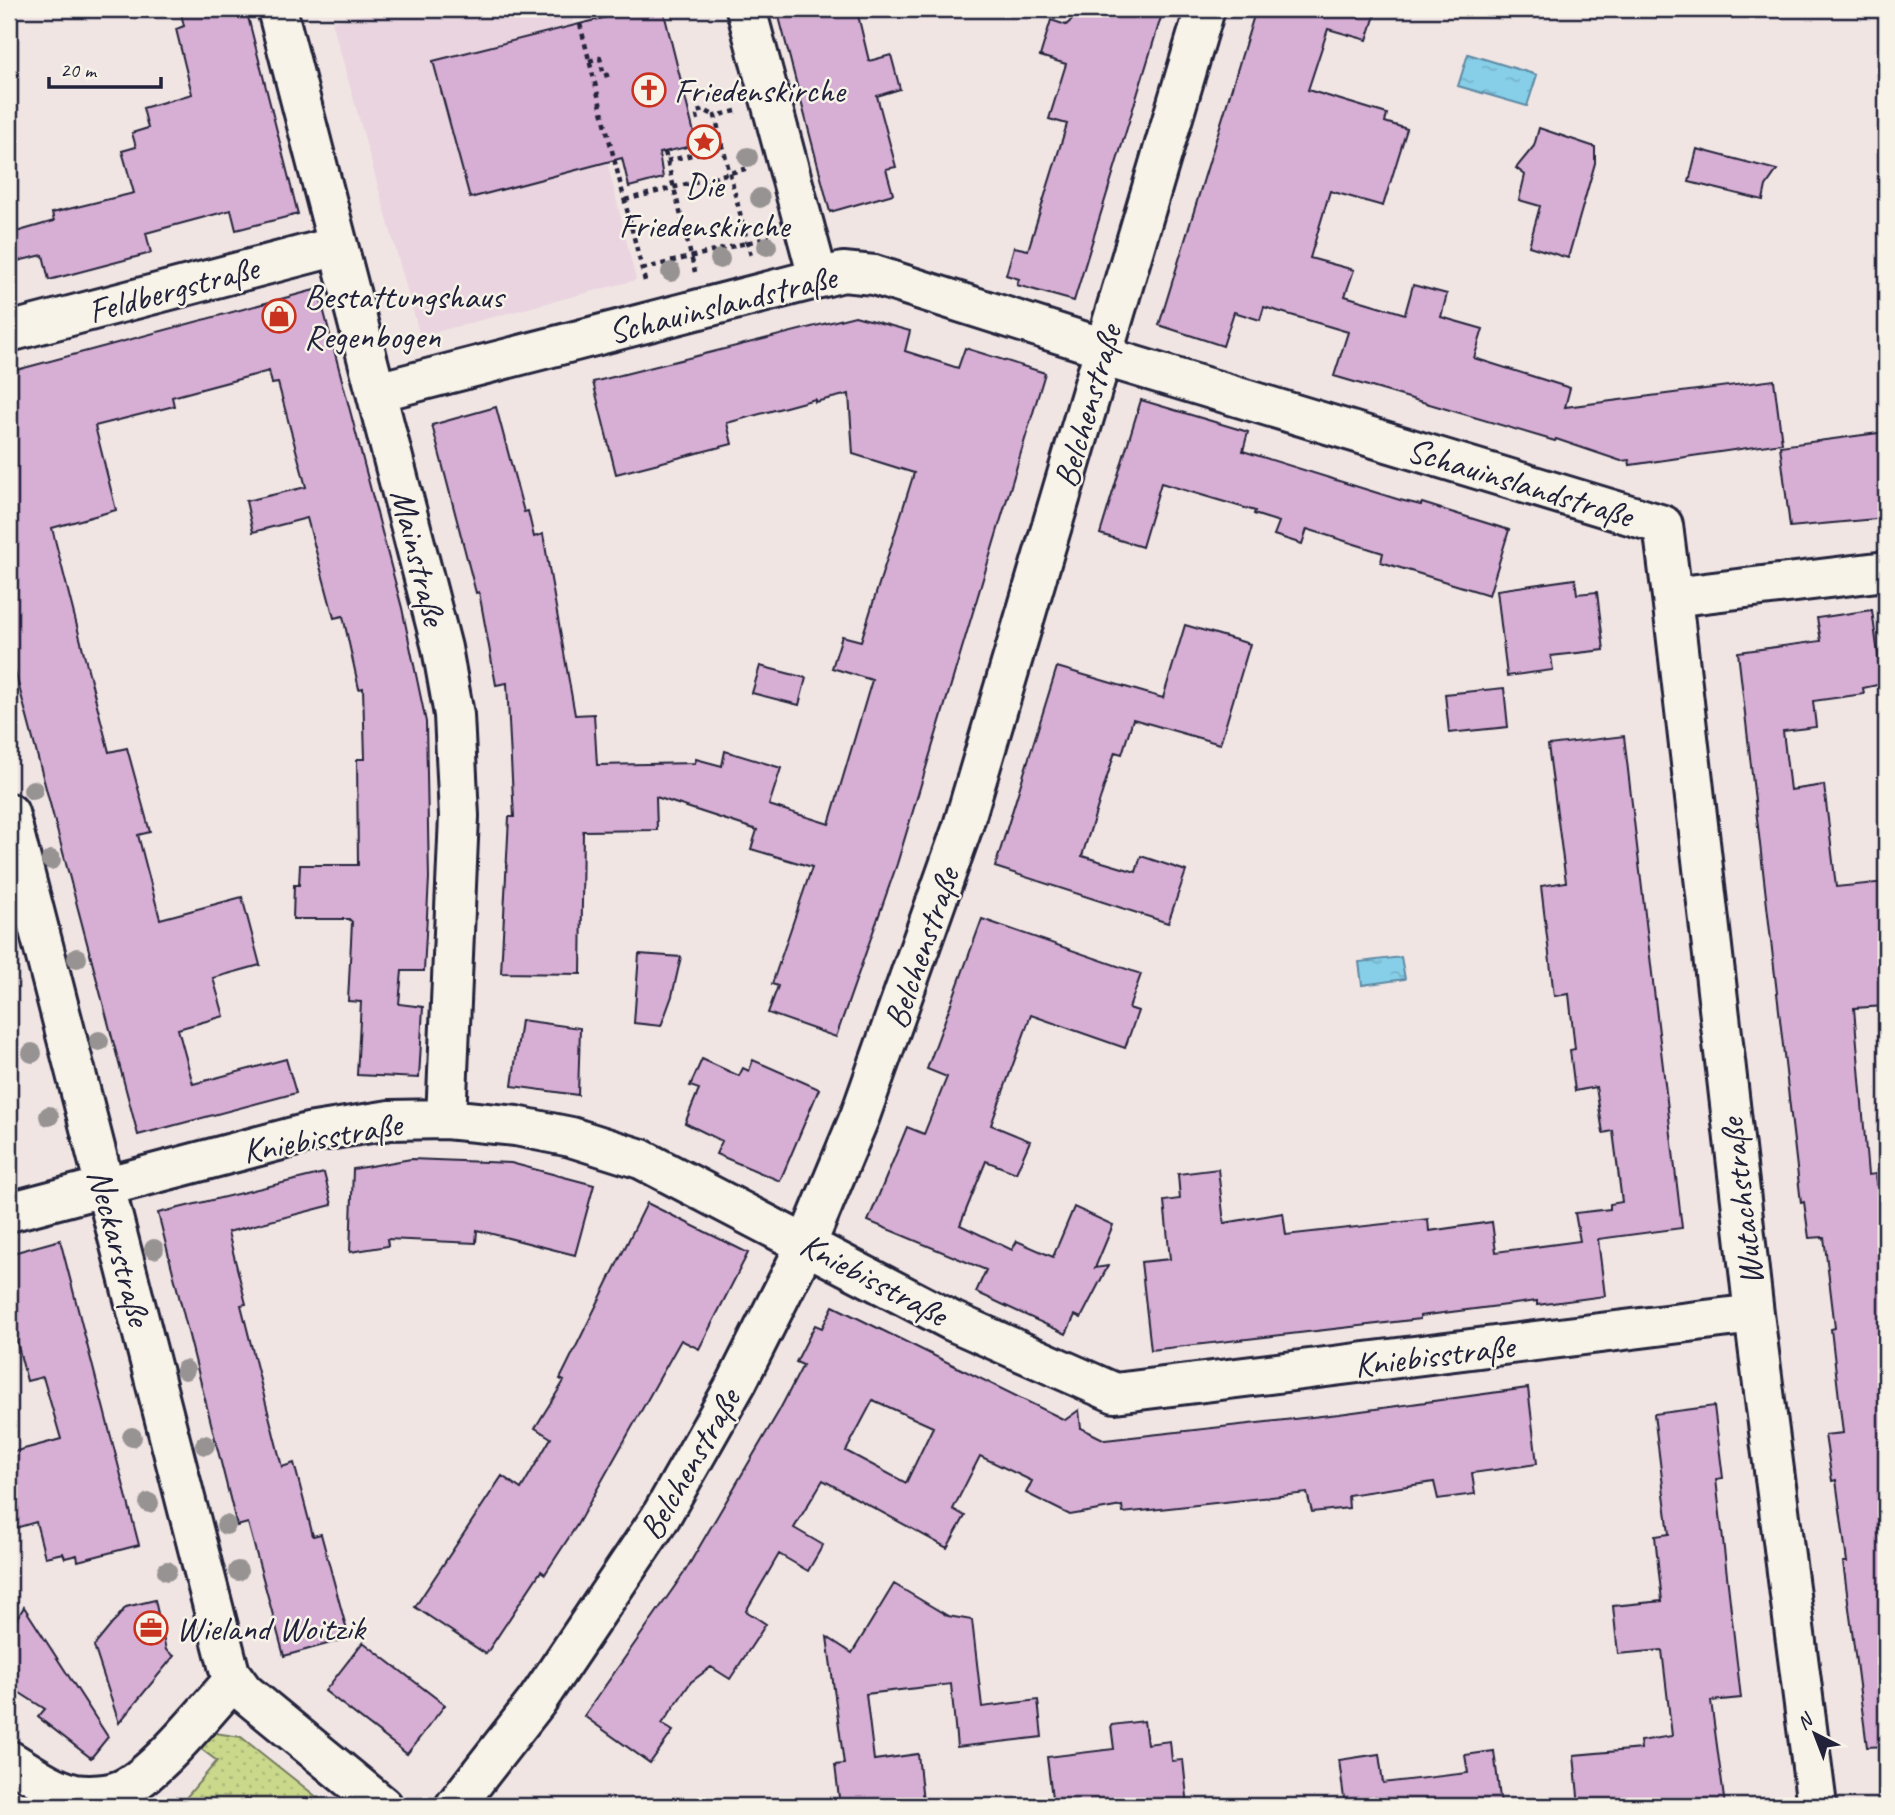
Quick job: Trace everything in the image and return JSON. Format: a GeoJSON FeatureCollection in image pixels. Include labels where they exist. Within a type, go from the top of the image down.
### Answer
{"type":"FeatureCollection","features":[{"type":"Feature","properties":{"kind":"street","name":"Mainstraße"},"geometry":{"type":"LineString","coordinates":[[277,9],[442,648],[454,715],[459,816],[446,1119]]}},
{"type":"Feature","properties":{"kind":"street"},"geometry":{"type":"LineString","coordinates":[[746,9],[818,277]]}},
{"type":"Feature","properties":{"kind":"street","name":"Belchenstraße"},"geometry":{"type":"LineString","coordinates":[[455,1806],[537,1701],[660,1518],[737,1382],[807,1243],[894,1025],[963,826],[1205,9]]}},
{"type":"Feature","properties":{"kind":"street","name":"Feldbergstraße"},"geometry":{"type":"LineString","coordinates":[[9,332],[338,246]]}},
{"type":"Feature","properties":{"kind":"street","name":"Schauinslandstraße"},"geometry":{"type":"LineString","coordinates":[[377,392],[818,277],[843,272],[874,275],[1103,352],[1663,525],[1672,597]]}},
{"type":"Feature","properties":{"kind":"street"},"geometry":{"type":"LineString","coordinates":[[1672,597],[1886,571]]}},
{"type":"Feature","properties":{"kind":"street","name":"Wutachstraße"},"geometry":{"type":"LineString","coordinates":[[1672,597],[1754,1314],[1816,1806]]}},
{"type":"Feature","properties":{"kind":"street","name":"Neckarstraße"},"geometry":{"type":"LineString","coordinates":[[9,813],[234,1680]]}},
{"type":"Feature","properties":{"kind":"street","name":"Kniebisstraße"},"geometry":{"type":"LineString","coordinates":[[9,1212],[308,1133],[390,1120],[446,1119],[571,1137],[641,1159],[807,1243],[952,1321],[1115,1393],[1754,1314]]}},
{"type":"Feature","properties":{"kind":"street"},"geometry":{"type":"LineString","coordinates":[[9,1760],[54,1786],[76,1794],[99,1794],[122,1789],[144,1775],[234,1680],[244,1692],[383,1806]]}},
{"type":"Feature","properties":{"kind":"path"},"geometry":{"type":"LineString","coordinates":[[580,24],[655,319]]}},
{"type":"Feature","properties":{"kind":"path"},"geometry":{"type":"LineString","coordinates":[[589,61],[600,58],[604,76],[610,74]]}},
{"type":"Feature","properties":{"kind":"path"},"geometry":{"type":"LineString","coordinates":[[698,120],[696,112],[704,110],[715,116],[771,102]]}},
{"type":"Feature","properties":{"kind":"path"},"geometry":{"type":"LineString","coordinates":[[715,116],[748,243]]}},
{"type":"Feature","properties":{"kind":"path"},"geometry":{"type":"LineString","coordinates":[[667,161],[724,147]]}},
{"type":"Feature","properties":{"kind":"path"},"geometry":{"type":"LineString","coordinates":[[665,152],[692,257]]}},
{"type":"Feature","properties":{"kind":"path"},"geometry":{"type":"LineString","coordinates":[[625,200],[786,159]]}},
{"type":"Feature","properties":{"kind":"path"},"geometry":{"type":"LineString","coordinates":[[642,270],[805,228]]}},
{"type":"Feature","properties":{"kind":"shaded area"},"geometry":{"type":"Polygon","coordinates":[[[383,9],[570,9],[636,280],[420,336],[332,22],[383,9]]]}},
{"type":"Feature","properties":{"kind":"green space"},"geometry":{"type":"Polygon","coordinates":[[[202,1731],[241,1737],[328,1806],[179,1806],[217,1761],[192,1742],[202,1731]]]}},
{"type":"Feature","properties":{"kind":"water"},"geometry":{"type":"Polygon","coordinates":[[[1468,54],[1537,75],[1527,106],[1458,86],[1468,54]]]}},
{"type":"Feature","properties":{"kind":"water"},"geometry":{"type":"Polygon","coordinates":[[[1401,957],[1405,979],[1362,985],[1359,962],[1401,957]]]}},
{"type":"Feature","properties":{"kind":"building"},"geometry":{"type":"Polygon","coordinates":[[[180,9],[246,9],[298,214],[236,230],[231,210],[146,233],[151,253],[49,280],[43,255],[9,263],[9,234],[54,221],[52,213],[134,193],[122,151],[136,147],[132,133],[148,128],[143,108],[192,94],[176,29],[184,26],[180,9]]]}},
{"type":"Feature","properties":{"kind":"building"},"geometry":{"type":"Polygon","coordinates":[[[639,9],[663,9],[697,145],[659,153],[663,178],[629,187],[622,158],[470,198],[433,61],[639,9]]]}},
{"type":"Feature","properties":{"kind":"building"},"geometry":{"type":"Polygon","coordinates":[[[777,9],[838,9],[840,15],[857,11],[869,61],[891,55],[900,89],[877,96],[896,167],[886,169],[893,194],[830,212],[777,9]]]}},
{"type":"Feature","properties":{"kind":"building"},"geometry":{"type":"Polygon","coordinates":[[[1084,9],[1145,9],[1162,14],[1074,301],[1017,285],[1019,279],[1006,275],[1014,247],[1028,250],[1067,124],[1049,119],[1066,64],[1040,56],[1051,20],[1066,25],[1084,9]]]}},
{"type":"Feature","properties":{"kind":"building"},"geometry":{"type":"Polygon","coordinates":[[[1256,9],[1377,9],[1367,40],[1328,29],[1308,90],[1387,114],[1385,122],[1407,129],[1383,206],[1330,191],[1310,258],[1354,270],[1345,296],[1405,314],[1413,285],[1447,294],[1441,317],[1483,329],[1474,358],[1570,388],[1565,407],[1774,380],[1782,443],[1630,465],[1629,460],[1621,461],[1556,439],[1555,441],[1334,376],[1348,332],[1264,307],[1260,320],[1234,312],[1223,346],[1159,325],[1256,9]]]}},
{"type":"Feature","properties":{"kind":"building"},"geometry":{"type":"Polygon","coordinates":[[[1539,128],[1595,147],[1595,163],[1568,258],[1529,246],[1540,206],[1519,200],[1525,175],[1516,168],[1534,146],[1539,128]]]}},
{"type":"Feature","properties":{"kind":"building"},"geometry":{"type":"Polygon","coordinates":[[[1697,149],[1777,170],[1766,186],[1763,200],[1689,182],[1697,149]]]}},
{"type":"Feature","properties":{"kind":"building"},"geometry":{"type":"Polygon","coordinates":[[[318,289],[402,608],[426,722],[429,878],[424,971],[402,971],[399,1004],[423,1007],[419,1078],[357,1075],[361,1002],[348,1001],[352,922],[349,919],[293,919],[294,885],[299,885],[300,865],[358,865],[357,759],[365,759],[363,688],[359,689],[343,616],[334,618],[307,518],[253,532],[246,501],[306,487],[278,383],[272,384],[269,371],[172,397],[174,406],[95,426],[116,510],[52,528],[109,752],[127,748],[150,832],[138,835],[160,919],[242,897],[260,965],[213,978],[224,1016],[178,1029],[193,1084],[286,1059],[296,1093],[138,1135],[9,649],[9,372],[318,289]]]}},
{"type":"Feature","properties":{"kind":"building"},"geometry":{"type":"Polygon","coordinates":[[[855,316],[910,331],[905,351],[958,368],[965,348],[1045,373],[897,864],[836,1037],[768,1013],[778,986],[772,984],[812,867],[751,849],[757,830],[656,797],[657,830],[583,831],[581,974],[501,973],[509,817],[514,817],[507,683],[496,685],[479,592],[476,593],[432,425],[496,407],[524,512],[528,511],[534,537],[543,534],[575,715],[594,714],[597,765],[695,763],[696,759],[722,766],[725,751],[781,768],[769,805],[829,824],[872,680],[832,668],[842,636],[861,641],[914,473],[853,454],[849,394],[815,402],[815,399],[727,423],[732,444],[616,474],[593,382],[855,316]]]}},
{"type":"Feature","properties":{"kind":"building"},"geometry":{"type":"Polygon","coordinates":[[[1141,400],[1248,432],[1243,451],[1400,500],[1421,505],[1422,503],[1509,530],[1489,595],[1381,562],[1383,553],[1307,529],[1302,544],[1274,535],[1279,522],[1254,514],[1255,511],[1161,483],[1142,547],[1100,534],[1141,400]]]}},
{"type":"Feature","properties":{"kind":"building"},"geometry":{"type":"Polygon","coordinates":[[[1886,432],[1886,518],[1790,527],[1780,446],[1886,432]]]}},
{"type":"Feature","properties":{"kind":"building"},"geometry":{"type":"Polygon","coordinates":[[[1575,579],[1577,594],[1597,592],[1604,650],[1551,656],[1553,670],[1507,676],[1497,590],[1575,579]]]}},
{"type":"Feature","properties":{"kind":"building"},"geometry":{"type":"Polygon","coordinates":[[[1872,610],[1882,684],[1863,688],[1864,694],[1813,701],[1816,727],[1783,731],[1790,790],[1824,785],[1836,887],[1886,882],[1886,1006],[1854,1008],[1868,1175],[1876,1174],[1880,1211],[1886,1210],[1886,1746],[1867,1747],[1843,1562],[1847,1562],[1836,1480],[1832,1481],[1825,1435],[1843,1433],[1831,1329],[1835,1328],[1824,1237],[1809,1238],[1804,1202],[1801,1203],[1738,652],[1821,641],[1817,618],[1872,610]]]}},
{"type":"Feature","properties":{"kind":"building"},"geometry":{"type":"Polygon","coordinates":[[[1185,625],[1250,644],[1220,744],[1133,719],[1122,754],[1115,752],[1082,856],[1136,872],[1141,856],[1186,871],[1168,923],[995,867],[1057,667],[1163,698],[1185,625]]]}},
{"type":"Feature","properties":{"kind":"building"},"geometry":{"type":"Polygon","coordinates":[[[760,666],[806,678],[799,705],[752,693],[760,666]]]}},
{"type":"Feature","properties":{"kind":"building"},"geometry":{"type":"Polygon","coordinates":[[[1504,688],[1508,727],[1449,733],[1445,694],[1504,688]]]}},
{"type":"Feature","properties":{"kind":"building"},"geometry":{"type":"Polygon","coordinates":[[[1624,736],[1682,1228],[1598,1239],[1605,1296],[1537,1305],[1537,1301],[1420,1316],[1420,1319],[1151,1350],[1141,1262],[1170,1259],[1164,1201],[1180,1199],[1178,1174],[1218,1169],[1224,1223],[1283,1213],[1286,1235],[1428,1219],[1429,1231],[1492,1222],[1496,1252],[1580,1241],[1575,1213],[1610,1209],[1610,1204],[1622,1202],[1613,1131],[1603,1133],[1596,1087],[1575,1091],[1570,1050],[1575,1049],[1569,994],[1554,996],[1541,886],[1566,882],[1548,745],[1624,736]]]}},
{"type":"Feature","properties":{"kind":"building"},"geometry":{"type":"Polygon","coordinates":[[[982,919],[1141,974],[1129,1008],[1138,1011],[1125,1048],[1031,1015],[991,1125],[1030,1141],[1016,1173],[986,1161],[960,1225],[1012,1250],[1017,1241],[1053,1257],[1074,1207],[1113,1225],[1095,1268],[1108,1266],[1081,1318],[1075,1315],[1066,1334],[976,1292],[986,1270],[868,1221],[907,1127],[924,1134],[947,1077],[927,1069],[982,919]]]}},
{"type":"Feature","properties":{"kind":"building"},"geometry":{"type":"Polygon","coordinates":[[[639,954],[681,957],[672,996],[661,1026],[634,1023],[639,954]]]}},
{"type":"Feature","properties":{"kind":"building"},"geometry":{"type":"Polygon","coordinates":[[[521,1020],[580,1028],[578,1095],[512,1086],[521,1020]]]}},
{"type":"Feature","properties":{"kind":"building"},"geometry":{"type":"Polygon","coordinates":[[[702,1059],[739,1076],[743,1068],[749,1071],[753,1060],[819,1089],[780,1181],[716,1154],[722,1141],[685,1123],[699,1089],[690,1086],[702,1059]]]}},
{"type":"Feature","properties":{"kind":"building"},"geometry":{"type":"Polygon","coordinates":[[[411,1159],[511,1163],[594,1185],[575,1255],[477,1230],[476,1243],[387,1239],[388,1246],[350,1252],[353,1169],[411,1159]]]}},
{"type":"Feature","properties":{"kind":"building"},"geometry":{"type":"Polygon","coordinates":[[[324,1173],[332,1205],[228,1232],[246,1304],[241,1305],[282,1467],[294,1463],[313,1536],[321,1534],[349,1638],[284,1656],[248,1523],[237,1526],[158,1213],[324,1173]]]}},
{"type":"Feature","properties":{"kind":"building"},"geometry":{"type":"Polygon","coordinates":[[[647,1203],[748,1253],[699,1349],[681,1340],[577,1525],[545,1574],[541,1571],[486,1654],[415,1607],[502,1476],[521,1489],[551,1438],[535,1428],[564,1381],[560,1379],[647,1203]]]}},
{"type":"Feature","properties":{"kind":"building"},"geometry":{"type":"Polygon","coordinates":[[[60,1240],[139,1545],[78,1561],[77,1555],[65,1558],[63,1553],[45,1557],[36,1522],[9,1530],[9,1453],[61,1439],[43,1377],[27,1381],[9,1311],[9,1254],[60,1240]]]}},
{"type":"Feature","properties":{"kind":"building"},"geometry":{"type":"Polygon","coordinates":[[[833,1306],[1065,1420],[1079,1410],[1081,1428],[1105,1440],[1339,1414],[1528,1388],[1537,1464],[1472,1473],[1475,1494],[1438,1499],[1434,1482],[1348,1495],[1349,1508],[1312,1512],[1307,1493],[1123,1513],[1122,1506],[1070,1515],[1026,1493],[1032,1481],[980,1456],[953,1509],[965,1516],[947,1548],[823,1480],[794,1528],[823,1545],[808,1571],[779,1554],[746,1611],[766,1624],[730,1679],[711,1667],[691,1682],[662,1724],[673,1731],[650,1763],[584,1716],[684,1573],[779,1411],[803,1365],[796,1362],[815,1325],[822,1328],[833,1306]],[[873,1400],[846,1451],[906,1483],[933,1427],[873,1400]]]}},
{"type":"Feature","properties":{"kind":"building"},"geometry":{"type":"Polygon","coordinates":[[[1714,1406],[1723,1478],[1716,1479],[1741,1698],[1711,1701],[1725,1806],[1579,1806],[1574,1755],[1641,1749],[1640,1741],[1672,1736],[1662,1650],[1618,1654],[1613,1606],[1662,1601],[1655,1536],[1669,1534],[1654,1414],[1714,1406]]]}},
{"type":"Feature","properties":{"kind":"building"},"geometry":{"type":"Polygon","coordinates":[[[894,1584],[948,1616],[972,1620],[982,1707],[1038,1700],[1042,1737],[957,1747],[951,1684],[866,1694],[874,1760],[918,1754],[923,1801],[878,1806],[840,1806],[835,1765],[844,1764],[827,1637],[852,1653],[894,1584]]]}},
{"type":"Feature","properties":{"kind":"building"},"geometry":{"type":"Polygon","coordinates":[[[155,1600],[166,1650],[174,1656],[119,1723],[94,1646],[126,1607],[155,1600]]]}},
{"type":"Feature","properties":{"kind":"building"},"geometry":{"type":"Polygon","coordinates":[[[24,1607],[108,1737],[91,1758],[38,1717],[45,1709],[9,1686],[9,1632],[24,1607]]]}},
{"type":"Feature","properties":{"kind":"building"},"geometry":{"type":"Polygon","coordinates":[[[363,1642],[445,1705],[407,1754],[325,1691],[363,1642]]]}},
{"type":"Feature","properties":{"kind":"building"},"geometry":{"type":"Polygon","coordinates":[[[1144,1721],[1147,1744],[1170,1741],[1172,1761],[1183,1760],[1188,1806],[1053,1806],[1047,1757],[1114,1749],[1111,1725],[1144,1721]]]}},
{"type":"Feature","properties":{"kind":"building"},"geometry":{"type":"Polygon","coordinates":[[[1494,1751],[1501,1806],[1345,1806],[1339,1760],[1379,1754],[1383,1783],[1468,1773],[1465,1755],[1494,1751]]]}},
{"type":"Feature","properties":{"kind":"place","name":"Friedenskirche"},"geometry":{"type":"Point","coordinates":[649,90]}},
{"type":"Feature","properties":{"kind":"place","name":"Die Friedenskirche"},"geometry":{"type":"Point","coordinates":[704,142]}},
{"type":"Feature","properties":{"kind":"place","name":"Bestattungshaus Regenbogen"},"geometry":{"type":"Point","coordinates":[279,316]}},
{"type":"Feature","properties":{"kind":"place","name":"Wieland Woitzik"},"geometry":{"type":"Point","coordinates":[151,1628]}}]}
